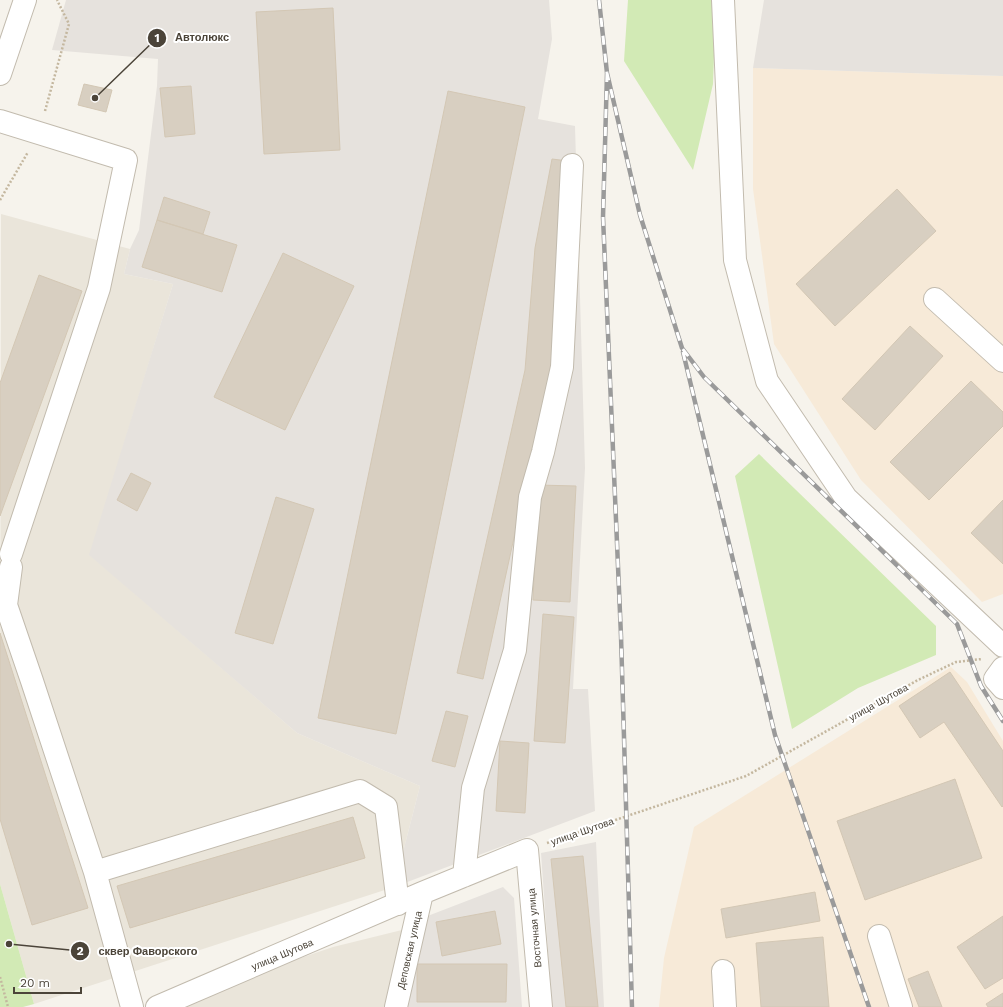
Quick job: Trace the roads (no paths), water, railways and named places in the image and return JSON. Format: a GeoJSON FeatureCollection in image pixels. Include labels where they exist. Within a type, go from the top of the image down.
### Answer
{"type":"FeatureCollection","features":[{"type":"Feature","properties":{"kind":"street"},"geometry":{"type":"LineString","coordinates":[[0,74],[25,0]]}},
{"type":"Feature","properties":{"kind":"street"},"geometry":{"type":"LineString","coordinates":[[723,0],[735,260],[767,382],[846,498],[998,657],[995,679],[1003,688]]}},
{"type":"Feature","properties":{"kind":"street"},"geometry":{"type":"LineString","coordinates":[[0,121],[126,160],[99,288],[11,561],[6,605],[95,872],[132,1007]]}},
{"type":"Feature","properties":{"kind":"street"},"geometry":{"type":"LineString","coordinates":[[464,876],[473,788],[515,650],[530,497],[543,452],[562,367],[572,165]]}},
{"type":"Feature","properties":{"kind":"street"},"geometry":{"type":"LineString","coordinates":[[935,298],[1003,361]]}},
{"type":"Feature","properties":{"kind":"street"},"geometry":{"type":"LineString","coordinates":[[95,872],[360,791],[386,807],[398,904]]}},
{"type":"Feature","properties":{"kind":"street","name":"улица Шутова"},"geometry":{"type":"LineString","coordinates":[[157,1007],[422,893],[527,850]]}},
{"type":"Feature","properties":{"kind":"street","name":"Восточная улица"},"geometry":{"type":"LineString","coordinates":[[527,850],[541,1007]]}},
{"type":"Feature","properties":{"kind":"street","name":"Деповская улица"},"geometry":{"type":"LineString","coordinates":[[396,1007],[422,893]]}},
{"type":"Feature","properties":{"kind":"street"},"geometry":{"type":"LineString","coordinates":[[879,936],[901,1007]]}},
{"type":"Feature","properties":{"kind":"street"},"geometry":{"type":"LineString","coordinates":[[723,971],[725,1007]]}},
{"type":"Feature","properties":{"kind":"railway"},"geometry":{"type":"LineString","coordinates":[[599,0],[607,73],[640,215],[682,348],[704,377],[957,624],[981,686],[1003,721]]}},
{"type":"Feature","properties":{"kind":"railway"},"geometry":{"type":"LineString","coordinates":[[607,73],[603,217],[621,636],[632,1007]]}},
{"type":"Feature","properties":{"kind":"railway"},"geometry":{"type":"LineString","coordinates":[[683,352],[775,735],[869,1007]]}},
{"type":"Feature","properties":{"kind":"place","name":"Автолюкс"},"geometry":{"type":"Point","coordinates":[95,98]}},
{"type":"Feature","properties":{"kind":"place","name":"сквер Фаворского"},"geometry":{"type":"Point","coordinates":[9,944]}}]}
